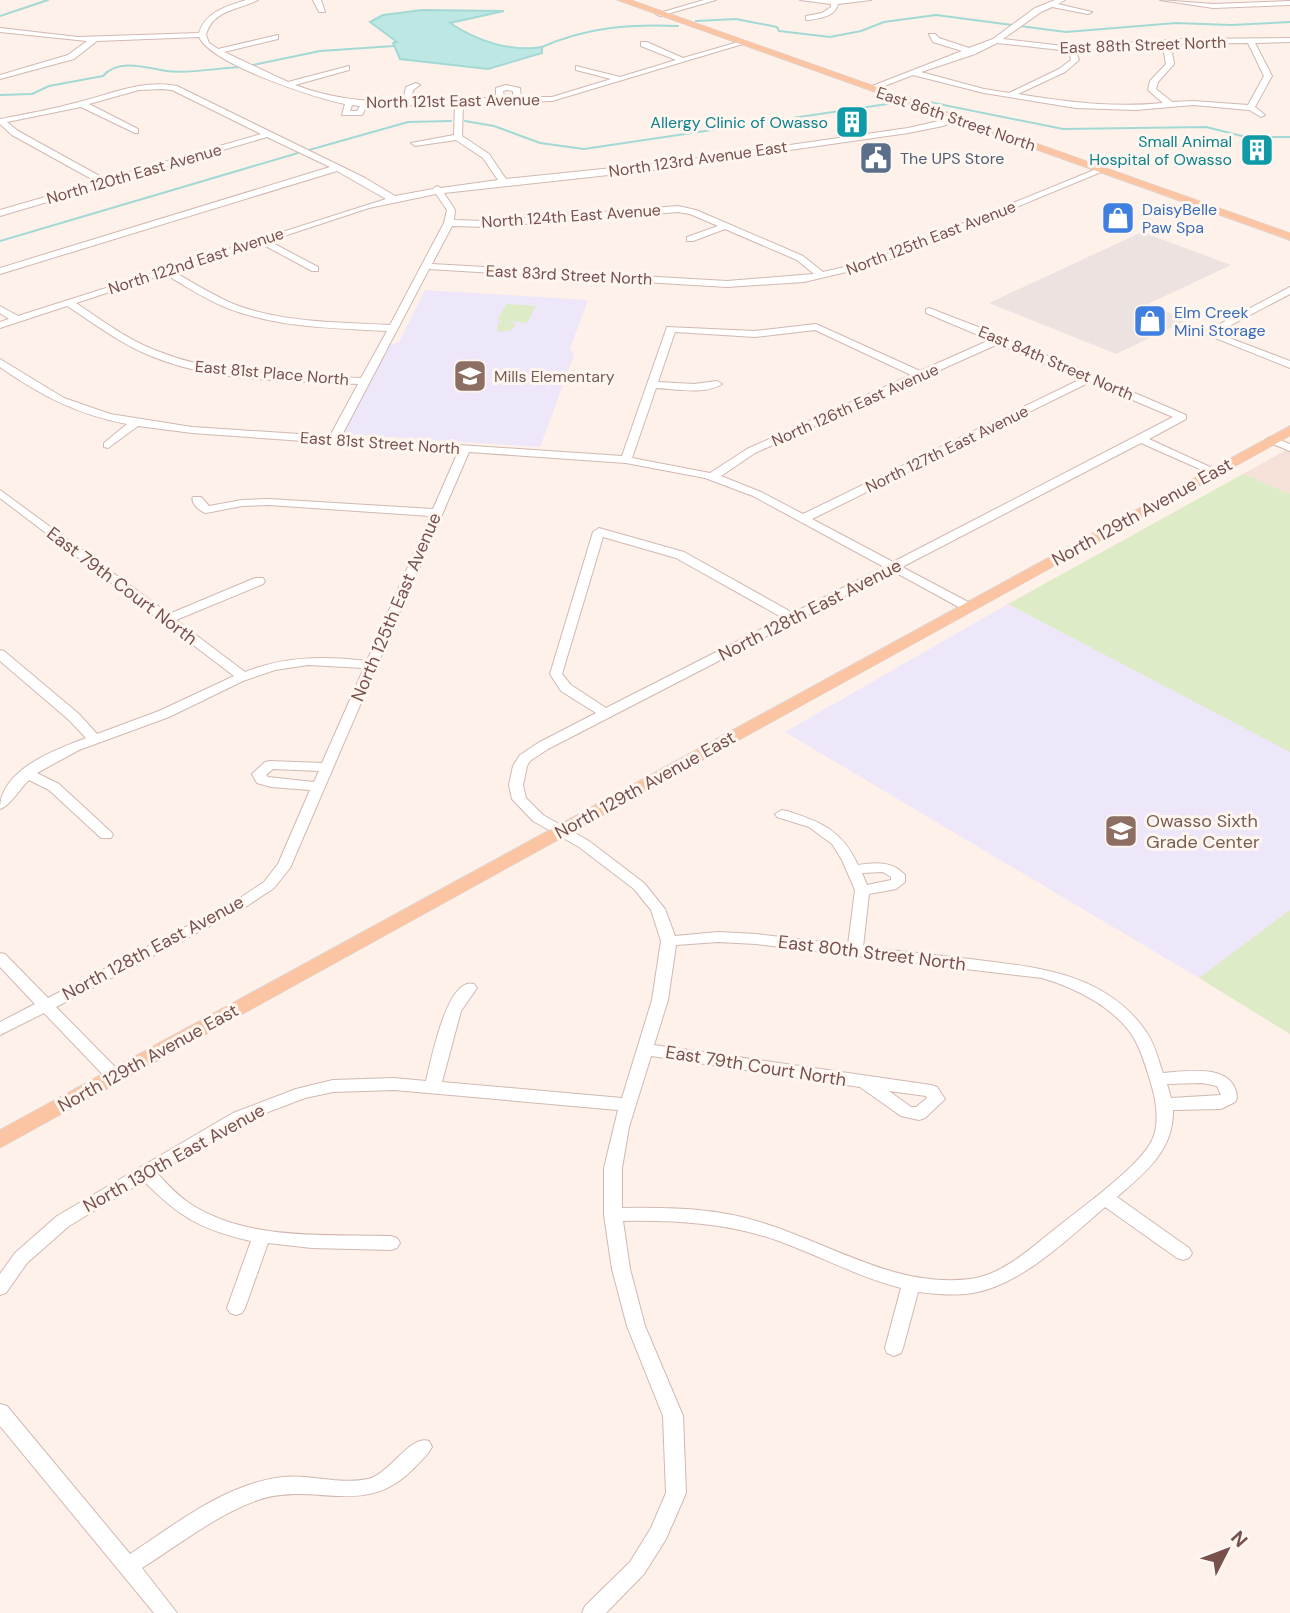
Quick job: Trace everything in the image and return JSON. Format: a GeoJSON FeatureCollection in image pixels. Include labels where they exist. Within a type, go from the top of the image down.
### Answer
{"type":"FeatureCollection","features":[{"type":"Feature","properties":{"kind":"main road","name":"East 86th Street North"},"geometry":{"type":"LineString","coordinates":[[621,0],[1290,237]]}},
{"type":"Feature","properties":{"kind":"main road","name":"North 129th Avenue East"},"geometry":{"type":"LineString","coordinates":[[0,1140],[1290,430]]}},
{"type":"Feature","properties":{"kind":"street"},"geometry":{"type":"LineString","coordinates":[[254,0],[225,10],[212,18],[203,29],[202,35],[206,44],[217,52],[275,37]]}},
{"type":"Feature","properties":{"kind":"street"},"geometry":{"type":"LineString","coordinates":[[317,0],[322,10]]}},
{"type":"Feature","properties":{"kind":"street"},"geometry":{"type":"LineString","coordinates":[[804,0],[867,0]]}},
{"type":"Feature","properties":{"kind":"street"},"geometry":{"type":"LineString","coordinates":[[870,88],[996,41],[1048,4],[1061,0]]}},
{"type":"Feature","properties":{"kind":"street"},"geometry":{"type":"LineString","coordinates":[[1164,0],[1213,6],[1246,2],[1290,3]]}},
{"type":"Feature","properties":{"kind":"street"},"geometry":{"type":"LineString","coordinates":[[662,15],[709,1]]}},
{"type":"Feature","properties":{"kind":"street"},"geometry":{"type":"LineString","coordinates":[[809,18],[832,11],[835,2]]}},
{"type":"Feature","properties":{"kind":"street"},"geometry":{"type":"LineString","coordinates":[[1048,4],[1088,12]]}},
{"type":"Feature","properties":{"kind":"street"},"geometry":{"type":"LineString","coordinates":[[0,30],[94,39],[202,35]]}},
{"type":"Feature","properties":{"kind":"street"},"geometry":{"type":"LineString","coordinates":[[0,38],[14,33]]}},
{"type":"Feature","properties":{"kind":"street"},"geometry":{"type":"LineString","coordinates":[[932,36],[936,40],[972,52]]}},
{"type":"Feature","properties":{"kind":"street"},"geometry":{"type":"LineString","coordinates":[[0,77],[71,57],[94,39]]}},
{"type":"Feature","properties":{"kind":"street","name":"East 88th Street North"},"geometry":{"type":"LineString","coordinates":[[996,41],[1072,49],[1159,42],[1290,40]]}},
{"type":"Feature","properties":{"kind":"street","name":"North 121st East Avenue"},"geometry":{"type":"LineString","coordinates":[[217,52],[324,99],[357,103],[517,102],[563,97],[739,42]]}},
{"type":"Feature","properties":{"kind":"street"},"geometry":{"type":"LineString","coordinates":[[1159,42],[1168,53],[1170,64],[1154,81],[1152,90],[1169,104]]}},
{"type":"Feature","properties":{"kind":"street"},"geometry":{"type":"LineString","coordinates":[[1251,42],[1268,76],[1251,108]]}},
{"type":"Feature","properties":{"kind":"street"},"geometry":{"type":"LineString","coordinates":[[644,44],[682,60]]}},
{"type":"Feature","properties":{"kind":"street"},"geometry":{"type":"LineString","coordinates":[[1010,96],[1031,82],[1069,66],[1075,60],[1072,49]]}},
{"type":"Feature","properties":{"kind":"street"},"geometry":{"type":"LineString","coordinates":[[288,84],[346,68]]}},
{"type":"Feature","properties":{"kind":"street"},"geometry":{"type":"LineString","coordinates":[[579,68],[593,69],[620,79]]}},
{"type":"Feature","properties":{"kind":"street"},"geometry":{"type":"LineString","coordinates":[[916,73],[966,88],[1101,108],[1205,104],[1251,108],[1261,115]]}},
{"type":"Feature","properties":{"kind":"street"},"geometry":{"type":"LineString","coordinates":[[407,103],[409,89],[416,85]]}},
{"type":"Feature","properties":{"kind":"street"},"geometry":{"type":"LineString","coordinates":[[0,121],[153,86],[174,88],[337,168],[393,199]]}},
{"type":"Feature","properties":{"kind":"street"},"geometry":{"type":"LineString","coordinates":[[500,102],[499,90],[506,88],[517,90],[517,102]]}},
{"type":"Feature","properties":{"kind":"street"},"geometry":{"type":"LineString","coordinates":[[458,137],[459,102]]}},
{"type":"Feature","properties":{"kind":"street"},"geometry":{"type":"LineString","coordinates":[[82,104],[135,131]]}},
{"type":"Feature","properties":{"kind":"street","name":"North 123rd Avenue East"},"geometry":{"type":"LineString","coordinates":[[437,189],[644,168],[851,137],[922,130],[956,119]]}},
{"type":"Feature","properties":{"kind":"street"},"geometry":{"type":"LineString","coordinates":[[0,121],[15,133],[104,182]]}},
{"type":"Feature","properties":{"kind":"street","name":"North 120th East Avenue"},"geometry":{"type":"LineString","coordinates":[[0,213],[268,134]]}},
{"type":"Feature","properties":{"kind":"street"},"geometry":{"type":"LineString","coordinates":[[415,143],[458,137],[486,156],[503,181]]}},
{"type":"Feature","properties":{"kind":"street"},"geometry":{"type":"LineString","coordinates":[[0,271],[337,168]]}},
{"type":"Feature","properties":{"kind":"street","name":"North 125th East Avenue"},"geometry":{"type":"LineString","coordinates":[[712,283],[773,283],[855,269],[1101,170]]}},
{"type":"Feature","properties":{"kind":"street"},"geometry":{"type":"LineString","coordinates":[[334,439],[449,223],[451,210],[437,189]]}},
{"type":"Feature","properties":{"kind":"street","name":"North 122nd East Avenue"},"geometry":{"type":"LineString","coordinates":[[0,325],[261,240],[393,199],[437,189]]}},
{"type":"Feature","properties":{"kind":"street","name":"North 124th East Avenue"},"geometry":{"type":"LineString","coordinates":[[449,223],[551,223],[662,208],[693,212],[800,258],[822,276]]}},
{"type":"Feature","properties":{"kind":"street"},"geometry":{"type":"LineString","coordinates":[[690,239],[726,226]]}},
{"type":"Feature","properties":{"kind":"street"},"geometry":{"type":"LineString","coordinates":[[261,240],[315,269]]}},
{"type":"Feature","properties":{"kind":"street","name":"East 83rd Street North"},"geometry":{"type":"LineString","coordinates":[[426,266],[712,283]]}},
{"type":"Feature","properties":{"kind":"street"},"geometry":{"type":"LineString","coordinates":[[166,271],[226,304],[258,315],[313,324],[393,328]]}},
{"type":"Feature","properties":{"kind":"street"},"geometry":{"type":"LineString","coordinates":[[1290,290],[1208,332],[1290,365]]}},
{"type":"Feature","properties":{"kind":"street","name":"East 81st Place North"},"geometry":{"type":"LineString","coordinates":[[69,303],[145,349],[189,365],[239,373],[366,381]]}},
{"type":"Feature","properties":{"kind":"street"},"geometry":{"type":"LineString","coordinates":[[0,309],[17,320]]}},
{"type":"Feature","properties":{"kind":"street","name":"East 84th Street North"},"geometry":{"type":"LineString","coordinates":[[929,311],[1182,417]]}},
{"type":"Feature","properties":{"kind":"street"},"geometry":{"type":"LineString","coordinates":[[626,460],[654,385],[671,329],[755,334],[816,327],[920,375]]}},
{"type":"Feature","properties":{"kind":"street","name":"North 126th East Avenue"},"geometry":{"type":"LineString","coordinates":[[713,476],[751,451],[1000,339]]}},
{"type":"Feature","properties":{"kind":"street","name":"East 81st Street North"},"geometry":{"type":"LineString","coordinates":[[0,362],[64,402],[101,416],[135,423],[626,460],[713,476],[735,484],[968,607]]}},
{"type":"Feature","properties":{"kind":"street","name":"North 127th East Avenue"},"geometry":{"type":"LineString","coordinates":[[802,519],[1091,378]]}},
{"type":"Feature","properties":{"kind":"street"},"geometry":{"type":"LineString","coordinates":[[654,385],[694,387],[717,384]]}},
{"type":"Feature","properties":{"kind":"street","name":"North 128th East Avenue"},"geometry":{"type":"LineString","coordinates":[[561,831],[541,820],[523,805],[517,793],[517,773],[532,752],[791,617],[894,568],[1182,417]]}},
{"type":"Feature","properties":{"kind":"street"},"geometry":{"type":"LineString","coordinates":[[108,445],[135,423]]}},
{"type":"Feature","properties":{"kind":"street"},"geometry":{"type":"LineString","coordinates":[[1141,439],[1215,472]]}},
{"type":"Feature","properties":{"kind":"street"},"geometry":{"type":"LineString","coordinates":[[1272,440],[1290,448]]}},
{"type":"Feature","properties":{"kind":"street","name":"North 125th East Avenue"},"geometry":{"type":"LineString","coordinates":[[292,851],[465,448]]}},
{"type":"Feature","properties":{"kind":"street","name":"East 79th Court North"},"geometry":{"type":"LineString","coordinates":[[0,494],[245,678]]}},
{"type":"Feature","properties":{"kind":"street"},"geometry":{"type":"LineString","coordinates":[[197,499],[206,510],[242,503],[269,502],[436,513]]}},
{"type":"Feature","properties":{"kind":"street"},"geometry":{"type":"LineString","coordinates":[[606,714],[566,688],[556,674],[599,531],[680,555],[791,617]]}},
{"type":"Feature","properties":{"kind":"street"},"geometry":{"type":"LineString","coordinates":[[166,620],[259,581]]}},
{"type":"Feature","properties":{"kind":"street"},"geometry":{"type":"LineString","coordinates":[[0,654],[74,717],[93,738]]}},
{"type":"Feature","properties":{"kind":"street"},"geometry":{"type":"LineString","coordinates":[[0,805],[29,774],[56,756],[93,738],[144,723],[270,667],[301,661],[372,665]]}},
{"type":"Feature","properties":{"kind":"street"},"geometry":{"type":"LineString","coordinates":[[319,787],[271,783],[262,779],[259,774],[270,765],[328,767]]}},
{"type":"Feature","properties":{"kind":"street"},"geometry":{"type":"LineString","coordinates":[[29,774],[54,787],[106,835]]}},
{"type":"Feature","properties":{"kind":"street"},"geometry":{"type":"LineString","coordinates":[[782,814],[814,824],[837,842],[854,870],[862,890],[855,951]]}},
{"type":"Feature","properties":{"kind":"street"},"geometry":{"type":"LineString","coordinates":[[561,831],[584,844],[639,886],[658,909],[669,942],[660,1000],[628,1105],[613,1168],[613,1215],[621,1269],[636,1326],[673,1416],[676,1493],[659,1533],[637,1568],[592,1613]]}},
{"type":"Feature","properties":{"kind":"street","name":"North 128th East Avenue"},"geometry":{"type":"LineString","coordinates":[[0,1029],[248,899],[279,874],[292,851]]}},
{"type":"Feature","properties":{"kind":"street"},"geometry":{"type":"LineString","coordinates":[[854,870],[878,866],[890,869],[898,876],[898,882],[891,887],[862,890]]}},
{"type":"Feature","properties":{"kind":"street","name":"East 80th Street North"},"geometry":{"type":"LineString","coordinates":[[669,942],[718,937],[756,939],[1042,973],[1062,978],[1080,986],[1122,1016],[1140,1035],[1166,1104]]}},
{"type":"Feature","properties":{"kind":"street"},"geometry":{"type":"LineString","coordinates":[[0,958],[115,1077]]}},
{"type":"Feature","properties":{"kind":"street"},"geometry":{"type":"LineString","coordinates":[[432,1088],[453,1010],[469,988]]}},
{"type":"Feature","properties":{"kind":"street","name":"East 79th Court North"},"geometry":{"type":"LineString","coordinates":[[646,1049],[866,1083]]}},
{"type":"Feature","properties":{"kind":"street"},"geometry":{"type":"LineString","coordinates":[[613,1215],[684,1213],[741,1223],[911,1285],[948,1288],[970,1286],[1003,1276],[1104,1197],[1153,1153],[1162,1135],[1166,1104],[1222,1103],[1229,1098],[1230,1092],[1226,1084],[1217,1079],[1158,1079]]}},
{"type":"Feature","properties":{"kind":"street","name":"North 130th East Avenue"},"geometry":{"type":"LineString","coordinates":[[0,1288],[21,1258],[63,1221],[239,1117],[302,1093],[332,1086],[365,1084],[628,1105]]}},
{"type":"Feature","properties":{"kind":"street"},"geometry":{"type":"LineString","coordinates":[[145,1172],[184,1208],[204,1220],[226,1228],[262,1236],[391,1243]]}},
{"type":"Feature","properties":{"kind":"street"},"geometry":{"type":"LineString","coordinates":[[1104,1197],[1183,1253]]}},
{"type":"Feature","properties":{"kind":"street"},"geometry":{"type":"LineString","coordinates":[[236,1308],[262,1236]]}},
{"type":"Feature","properties":{"kind":"street"},"geometry":{"type":"LineString","coordinates":[[894,1348],[911,1285]]}},
{"type":"Feature","properties":{"kind":"street"},"geometry":{"type":"LineString","coordinates":[[0,1412],[167,1613]]}},
{"type":"Feature","properties":{"kind":"street"},"geometry":{"type":"LineString","coordinates":[[127,1567],[233,1500],[271,1487],[303,1485],[361,1489],[382,1482],[422,1447]]}},
{"type":"Feature","properties":{"kind":"shaded area"},"geometry":{"type":"Polygon","coordinates":[[[1142,232],[1231,265],[1148,304],[1187,320],[1116,354],[989,303],[1142,232]]]}},
{"type":"Feature","properties":{"kind":"shaded area","name":"Mills Elementary"},"geometry":{"type":"Polygon","coordinates":[[[425,290],[588,300],[570,348],[574,355],[540,447],[346,434],[345,430],[390,345],[399,342],[425,290]]]}},
{"type":"Feature","properties":{"kind":"shaded area"},"geometry":{"type":"Polygon","coordinates":[[[1290,448],[1290,494],[1243,474],[1290,448]]]}},
{"type":"Feature","properties":{"kind":"shaded area","name":"Owasso Sixth Grade Center"},"geometry":{"type":"Polygon","coordinates":[[[1008,604],[1290,751],[1290,910],[1199,978],[785,732],[1008,604]]]}},
{"type":"Feature","properties":{"kind":"green space"},"geometry":{"type":"Polygon","coordinates":[[[507,304],[536,306],[527,323],[507,321],[516,324],[512,330],[497,332],[498,323],[503,321],[497,320],[507,304]]]}},
{"type":"Feature","properties":{"kind":"green space"},"geometry":{"type":"Polygon","coordinates":[[[1243,474],[1290,494],[1290,752],[1008,604],[1243,474]]]}},
{"type":"Feature","properties":{"kind":"green space"},"geometry":{"type":"Polygon","coordinates":[[[1290,910],[1290,1034],[1199,978],[1290,910]]]}},
{"type":"Feature","properties":{"kind":"water"},"geometry":{"type":"Polygon","coordinates":[[[422,10],[504,11],[450,23],[494,44],[518,48],[542,47],[542,53],[488,69],[400,59],[393,43],[397,42],[370,22],[383,15],[422,10]]]}},
{"type":"Feature","properties":{"kind":"waterway"},"geometry":{"type":"LineString","coordinates":[[0,16],[48,0]]}},
{"type":"Feature","properties":{"kind":"waterway"},"geometry":{"type":"LineString","coordinates":[[696,21],[736,19],[777,27],[779,31],[830,37],[861,31],[884,22],[936,15],[1066,32],[1176,23],[1231,25],[1290,22]]}},
{"type":"Feature","properties":{"kind":"waterway"},"geometry":{"type":"LineString","coordinates":[[542,47],[575,35],[609,28],[678,26]]}},
{"type":"Feature","properties":{"kind":"waterway"},"geometry":{"type":"LineString","coordinates":[[253,65],[320,51],[394,46]]}},
{"type":"Feature","properties":{"kind":"waterway"},"geometry":{"type":"LineString","coordinates":[[0,95],[32,94],[49,86],[103,76],[109,70],[125,66],[175,72],[240,67]]}},
{"type":"Feature","properties":{"kind":"waterway"},"geometry":{"type":"LineString","coordinates":[[924,101],[1063,129],[1206,127],[1246,137],[1290,137]]}},
{"type":"Feature","properties":{"kind":"waterway"},"geometry":{"type":"LineString","coordinates":[[465,121],[494,126],[540,143],[584,149],[894,103]]}},
{"type":"Feature","properties":{"kind":"waterway"},"geometry":{"type":"LineString","coordinates":[[309,150],[408,122],[451,121]]}},
{"type":"Feature","properties":{"kind":"waterway"},"geometry":{"type":"LineString","coordinates":[[0,241],[298,153]]}},
{"type":"Feature","properties":{"kind":"place","name":"Allergy Clinic of Owasso"},"geometry":{"type":"Point","coordinates":[852,122]}},
{"type":"Feature","properties":{"kind":"place","name":"Small Animal Hospital of Owasso"},"geometry":{"type":"Point","coordinates":[1257,150]}},
{"type":"Feature","properties":{"kind":"place","name":"The UPS Store"},"geometry":{"type":"Point","coordinates":[876,158]}},
{"type":"Feature","properties":{"kind":"place","name":"DaisyBelle Paw Spa"},"geometry":{"type":"Point","coordinates":[1118,218]}},
{"type":"Feature","properties":{"kind":"place","name":"Elm Creek Mini Storage"},"geometry":{"type":"Point","coordinates":[1150,321]}},
{"type":"Feature","properties":{"kind":"place","name":"Mills Elementary"},"geometry":{"type":"Point","coordinates":[470,376]}},
{"type":"Feature","properties":{"kind":"place","name":"Owasso Sixth Grade Center"},"geometry":{"type":"Point","coordinates":[1121,831]}}]}
